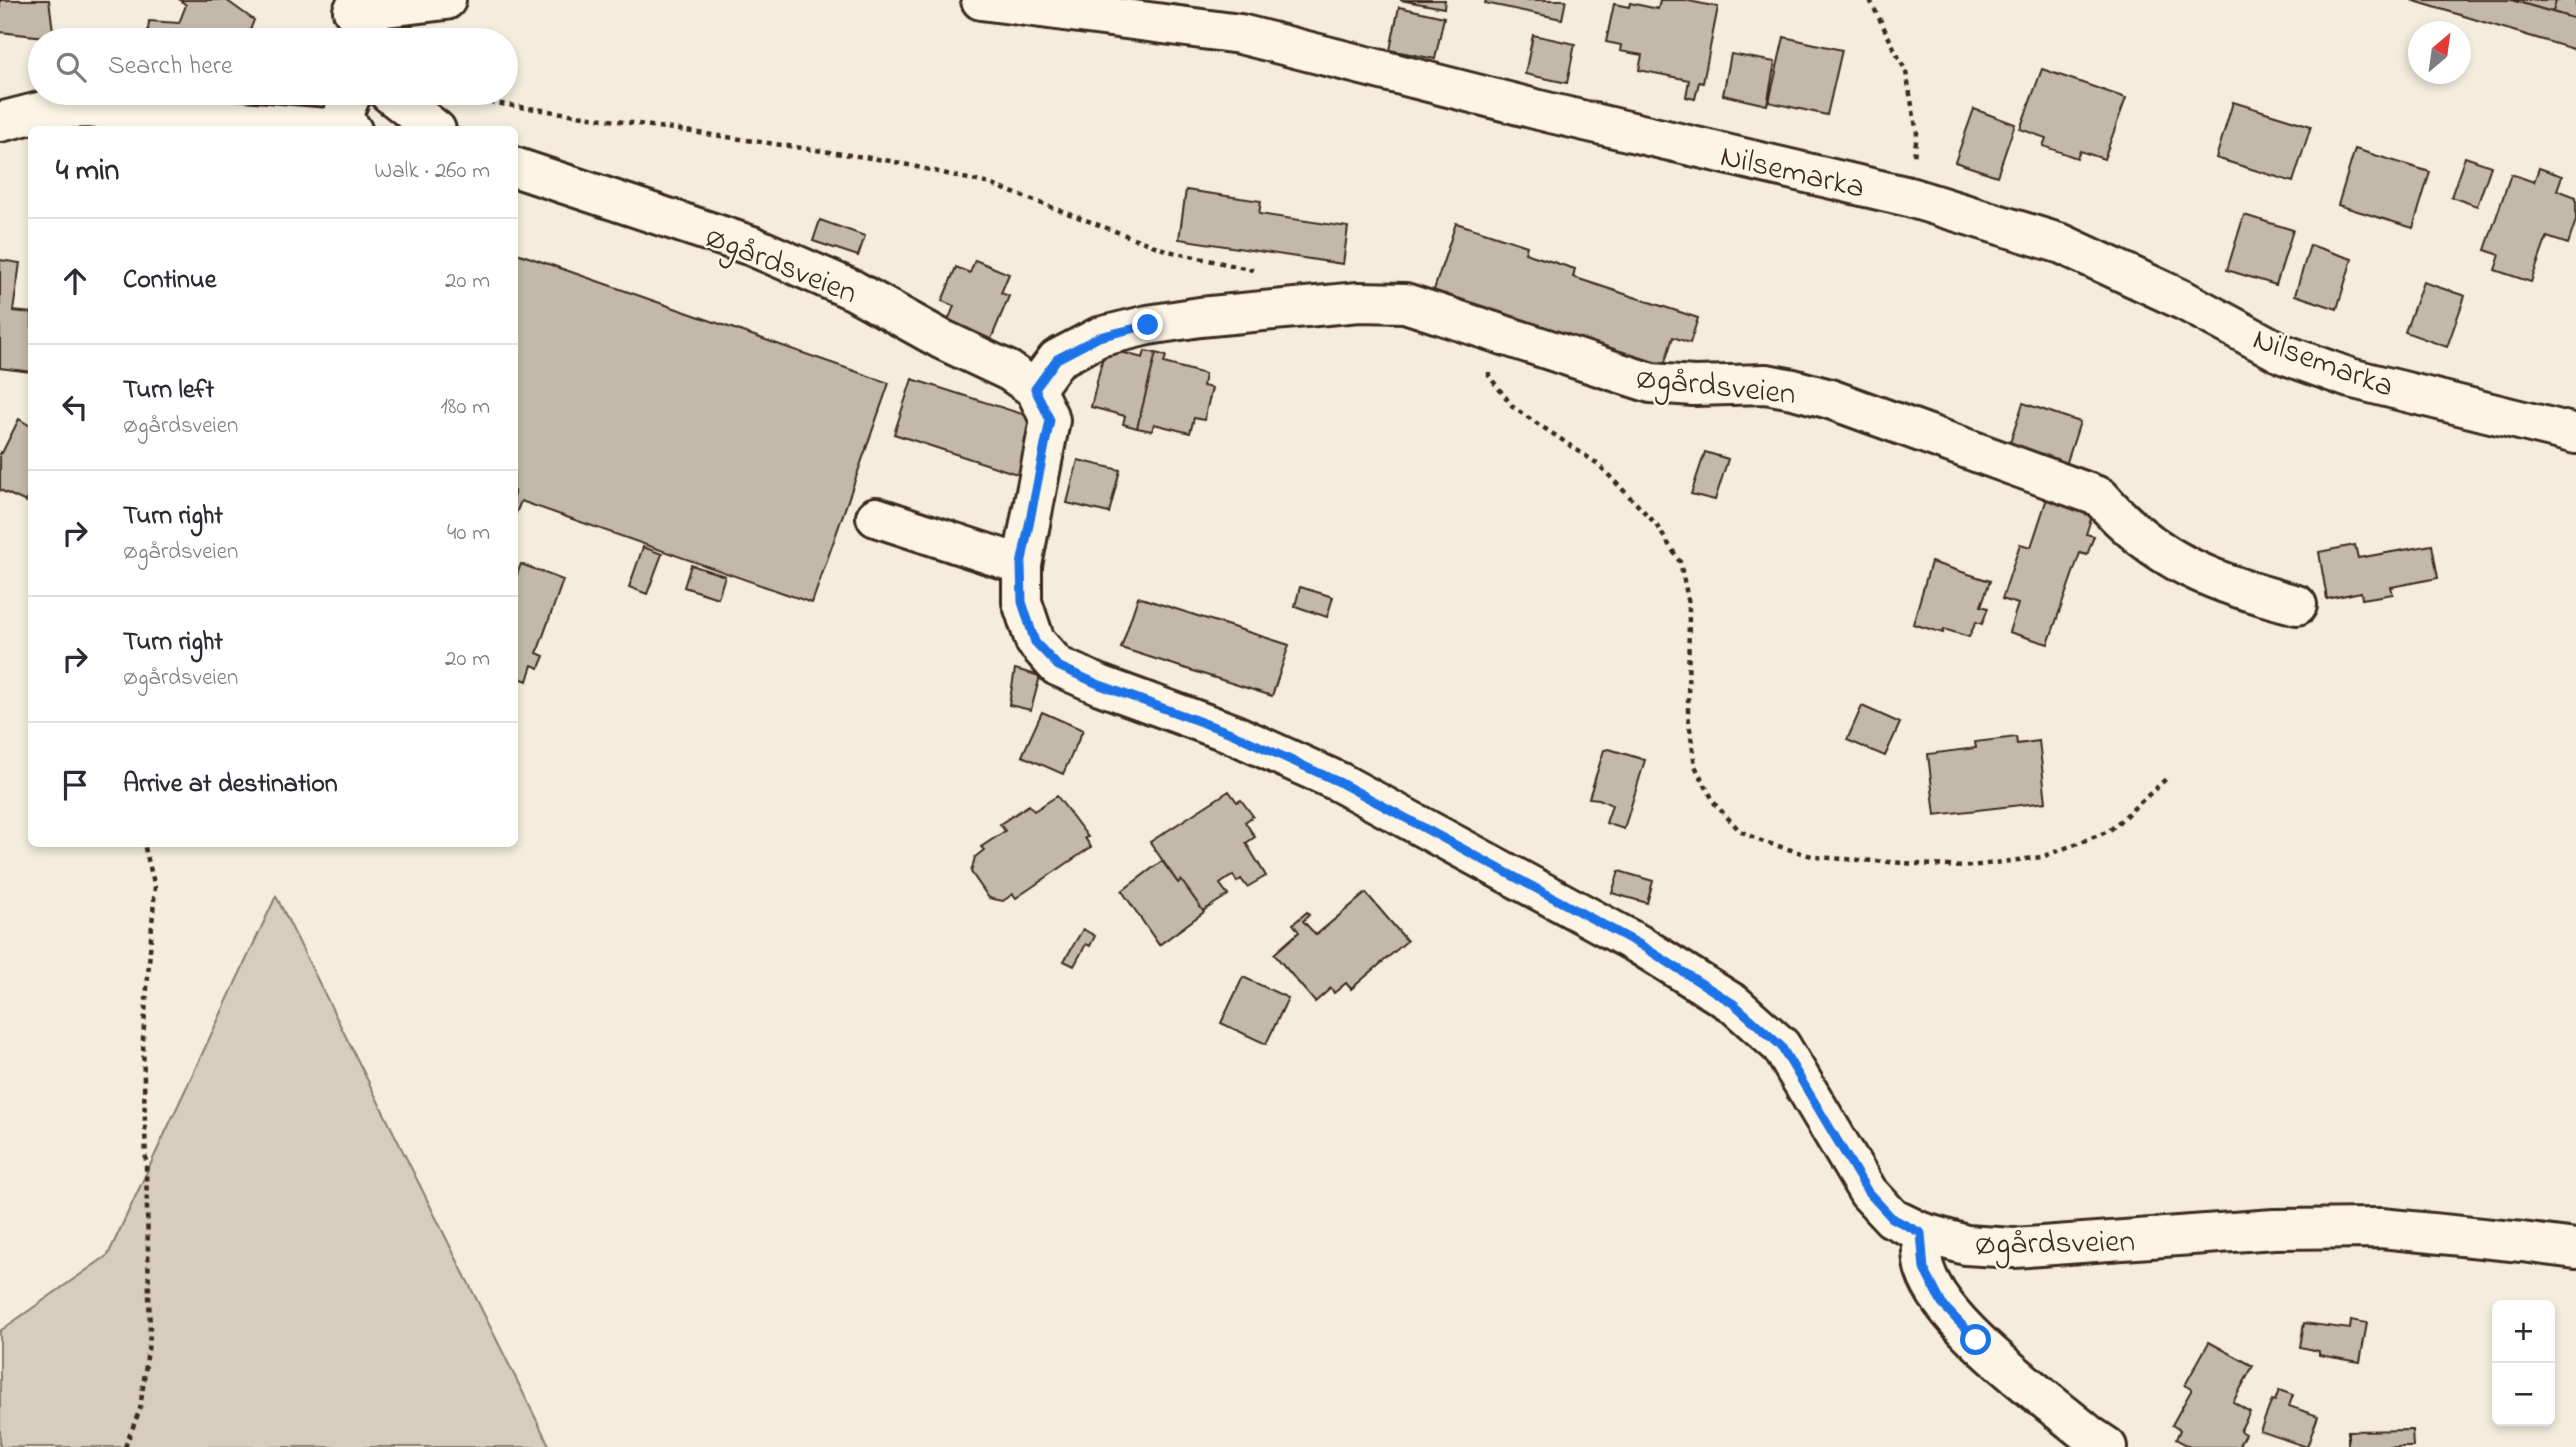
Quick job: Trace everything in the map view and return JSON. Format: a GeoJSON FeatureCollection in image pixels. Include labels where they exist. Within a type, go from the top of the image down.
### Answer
{"type":"FeatureCollection","features":[{"type":"Feature","properties":{"kind":"street"},"geometry":{"type":"LineString","coordinates":[[354,17],[446,0]]}},
{"type":"Feature","properties":{"kind":"street","name":"Nilsemarka"},"geometry":{"type":"LineString","coordinates":[[981,0],[1240,34],[1551,113],[1909,197],[2062,244],[2185,301],[2283,354],[2350,378],[2576,434]]}},
{"type":"Feature","properties":{"kind":"street"},"geometry":{"type":"LineString","coordinates":[[344,126],[349,105]]}},
{"type":"Feature","properties":{"kind":"street"},"geometry":{"type":"LineString","coordinates":[[421,105],[443,113]]}},
{"type":"Feature","properties":{"kind":"street"},"geometry":{"type":"LineString","coordinates":[[0,122],[47,110],[86,108],[318,126]]}},
{"type":"Feature","properties":{"kind":"street","name":"Øgårdsveien"},"geometry":{"type":"LineString","coordinates":[[518,168],[765,252],[853,290],[941,339],[1009,371],[1035,389],[1050,420],[1021,565],[1022,602],[1035,642],[1058,666],[1100,685],[1231,733],[1339,782],[1639,944],[1734,1004],[1781,1046],[1868,1192],[1892,1218],[1921,1233],[1966,1245],[2014,1248],[2274,1229],[2381,1228],[2576,1249]]}},
{"type":"Feature","properties":{"kind":"street","name":"Øgårdsveien"},"geometry":{"type":"LineString","coordinates":[[1035,389],[1057,359],[1099,337],[1148,325],[1200,317],[1359,302],[1405,303],[1651,383],[1694,386],[1766,384],[1830,399],[2100,497],[2120,521],[2176,563],[2236,588],[2297,605]]}},
{"type":"Feature","properties":{"kind":"street"},"geometry":{"type":"LineString","coordinates":[[876,517],[1021,565]]}},
{"type":"Feature","properties":{"kind":"street"},"geometry":{"type":"LineString","coordinates":[[1921,1233],[1924,1269],[1942,1304],[1976,1340],[2089,1436],[2107,1447]]}},
{"type":"Feature","properties":{"kind":"path"},"geometry":{"type":"LineString","coordinates":[[1870,0],[1906,72],[1917,133],[1909,197]]}},
{"type":"Feature","properties":{"kind":"path"},"geometry":{"type":"LineString","coordinates":[[443,113],[891,161],[990,184],[1168,251],[1259,271]]}},
{"type":"Feature","properties":{"kind":"path"},"geometry":{"type":"LineString","coordinates":[[1486,330],[1489,376],[1514,408],[1598,464],[1654,523],[1681,562],[1689,604],[1688,714],[1695,766],[1715,804],[1740,831],[1760,841],[1815,857],[1963,867],[2042,857],[2109,831],[2168,778]]}},
{"type":"Feature","properties":{"kind":"path"},"geometry":{"type":"LineString","coordinates":[[125,1447],[140,1409],[150,1335],[144,1039],[155,887],[145,847]]}},
{"type":"Feature","properties":{"kind":"shaded area"},"geometry":{"type":"Polygon","coordinates":[[[276,896],[550,1447],[0,1447],[0,1331],[108,1255],[276,896]]]}},
{"type":"Feature","properties":{"kind":"building"},"geometry":{"type":"Polygon","coordinates":[[[0,0],[49,0],[53,28],[28,28],[28,35],[0,32],[0,0]]]}},
{"type":"Feature","properties":{"kind":"building"},"geometry":{"type":"Polygon","coordinates":[[[180,0],[226,0],[254,20],[251,28],[148,28],[149,21],[179,23],[186,5],[180,0]]]}},
{"type":"Feature","properties":{"kind":"building"},"geometry":{"type":"Polygon","coordinates":[[[1400,0],[1445,0],[1444,8],[1400,0]]]}},
{"type":"Feature","properties":{"kind":"building"},"geometry":{"type":"Polygon","coordinates":[[[1486,0],[1566,0],[1562,19],[1485,3],[1486,0]]]}},
{"type":"Feature","properties":{"kind":"building"},"geometry":{"type":"Polygon","coordinates":[[[1660,0],[1684,0],[1718,7],[1703,83],[1699,82],[1695,99],[1686,97],[1689,80],[1639,70],[1642,55],[1620,51],[1621,45],[1606,42],[1614,4],[1629,7],[1630,3],[1658,9],[1660,0]]]}},
{"type":"Feature","properties":{"kind":"building"},"geometry":{"type":"Polygon","coordinates":[[[2411,0],[2511,0],[2576,19],[2576,50],[2411,0]]]}},
{"type":"Feature","properties":{"kind":"building"},"geometry":{"type":"Polygon","coordinates":[[[2511,0],[2556,0],[2553,12],[2511,0]]]}},
{"type":"Feature","properties":{"kind":"building"},"geometry":{"type":"Polygon","coordinates":[[[2556,0],[2576,0],[2576,19],[2553,12],[2556,0]]]}},
{"type":"Feature","properties":{"kind":"building"},"geometry":{"type":"Polygon","coordinates":[[[1399,7],[1444,17],[1435,59],[1390,50],[1399,7]]]}},
{"type":"Feature","properties":{"kind":"building"},"geometry":{"type":"Polygon","coordinates":[[[1533,35],[1575,44],[1567,83],[1525,74],[1533,35]]]}},
{"type":"Feature","properties":{"kind":"building"},"geometry":{"type":"Polygon","coordinates":[[[1784,37],[1842,50],[1827,115],[1769,102],[1784,37]]]}},
{"type":"Feature","properties":{"kind":"building"},"geometry":{"type":"Polygon","coordinates":[[[1731,54],[1775,62],[1767,105],[1723,95],[1731,54]]]}},
{"type":"Feature","properties":{"kind":"building"},"geometry":{"type":"Polygon","coordinates":[[[2042,69],[2126,98],[2104,159],[2080,151],[2077,158],[2043,146],[2046,138],[2020,129],[2042,69]]]}},
{"type":"Feature","properties":{"kind":"building"},"geometry":{"type":"Polygon","coordinates":[[[2233,102],[2311,126],[2293,182],[2216,158],[2233,102]]]}},
{"type":"Feature","properties":{"kind":"building"},"geometry":{"type":"Polygon","coordinates":[[[1974,109],[2015,124],[1997,176],[1955,162],[1974,109]]]}},
{"type":"Feature","properties":{"kind":"building"},"geometry":{"type":"Polygon","coordinates":[[[2355,149],[2430,172],[2413,228],[2338,205],[2355,149]]]}},
{"type":"Feature","properties":{"kind":"building"},"geometry":{"type":"Polygon","coordinates":[[[2465,157],[2491,166],[2477,206],[2451,197],[2465,157]]]}},
{"type":"Feature","properties":{"kind":"building"},"geometry":{"type":"Polygon","coordinates":[[[2539,168],[2562,176],[2557,190],[2576,197],[2576,220],[2568,244],[2547,237],[2531,282],[2495,270],[2500,255],[2485,250],[2511,174],[2534,182],[2539,168]]]}},
{"type":"Feature","properties":{"kind":"building"},"geometry":{"type":"Polygon","coordinates":[[[1186,190],[1261,201],[1259,214],[1348,227],[1343,264],[1179,239],[1186,190]]]}},
{"type":"Feature","properties":{"kind":"building"},"geometry":{"type":"Polygon","coordinates":[[[2244,215],[2293,230],[2276,285],[2227,270],[2244,215]]]}},
{"type":"Feature","properties":{"kind":"building"},"geometry":{"type":"Polygon","coordinates":[[[820,220],[865,236],[858,256],[813,241],[820,220]]]}},
{"type":"Feature","properties":{"kind":"building"},"geometry":{"type":"Polygon","coordinates":[[[1456,223],[1527,246],[1525,253],[1575,269],[1573,277],[1698,318],[1690,343],[1673,337],[1661,375],[1431,299],[1456,223]]]}},
{"type":"Feature","properties":{"kind":"building"},"geometry":{"type":"Polygon","coordinates":[[[2310,245],[2352,259],[2337,309],[2295,295],[2310,245]]]}},
{"type":"Feature","properties":{"kind":"building"},"geometry":{"type":"Polygon","coordinates":[[[518,253],[889,383],[812,603],[521,501],[518,508],[518,253]]]}},
{"type":"Feature","properties":{"kind":"building"},"geometry":{"type":"Polygon","coordinates":[[[0,260],[20,263],[13,311],[28,313],[28,372],[0,368],[0,260]]]}},
{"type":"Feature","properties":{"kind":"building"},"geometry":{"type":"Polygon","coordinates":[[[975,260],[1009,274],[1001,293],[1009,296],[989,344],[946,326],[954,306],[942,301],[956,267],[970,273],[975,260]]]}},
{"type":"Feature","properties":{"kind":"building"},"geometry":{"type":"Polygon","coordinates":[[[2423,282],[2465,296],[2447,347],[2405,332],[2423,282]]]}},
{"type":"Feature","properties":{"kind":"building"},"geometry":{"type":"Polygon","coordinates":[[[1105,348],[1143,358],[1145,351],[1156,353],[1137,428],[1123,424],[1125,416],[1091,407],[1105,348]]]}},
{"type":"Feature","properties":{"kind":"building"},"geometry":{"type":"Polygon","coordinates":[[[1156,353],[1166,356],[1164,363],[1205,374],[1203,386],[1212,388],[1204,420],[1194,418],[1190,433],[1154,424],[1152,431],[1137,428],[1156,353]]]}},
{"type":"Feature","properties":{"kind":"building"},"geometry":{"type":"Polygon","coordinates":[[[912,379],[1038,419],[1020,475],[894,434],[912,379]]]}},
{"type":"Feature","properties":{"kind":"building"},"geometry":{"type":"Polygon","coordinates":[[[2023,403],[2080,422],[2066,465],[2009,446],[2023,403]]]}},
{"type":"Feature","properties":{"kind":"building"},"geometry":{"type":"Polygon","coordinates":[[[19,419],[28,425],[26,502],[0,490],[0,452],[2,453],[19,419]]]}},
{"type":"Feature","properties":{"kind":"building"},"geometry":{"type":"Polygon","coordinates":[[[1705,452],[1728,459],[1715,500],[1691,494],[1705,452]]]}},
{"type":"Feature","properties":{"kind":"building"},"geometry":{"type":"Polygon","coordinates":[[[1078,460],[1120,470],[1109,513],[1067,503],[1078,460]]]}},
{"type":"Feature","properties":{"kind":"building"},"geometry":{"type":"Polygon","coordinates":[[[2049,492],[2095,507],[2086,534],[2094,536],[2087,555],[2080,553],[2048,644],[2009,632],[2018,604],[2002,599],[2020,544],[2031,547],[2049,492]]]}},
{"type":"Feature","properties":{"kind":"building"},"geometry":{"type":"Polygon","coordinates":[[[2355,545],[2358,558],[2432,545],[2438,578],[2391,587],[2393,594],[2362,599],[2361,592],[2327,599],[2319,552],[2355,545]]]}},
{"type":"Feature","properties":{"kind":"building"},"geometry":{"type":"Polygon","coordinates":[[[643,547],[662,554],[647,594],[629,587],[643,547]]]}},
{"type":"Feature","properties":{"kind":"building"},"geometry":{"type":"Polygon","coordinates":[[[1931,562],[1990,581],[1981,606],[1988,608],[1982,624],[1976,622],[1969,637],[1944,629],[1943,633],[1913,624],[1931,562]]]}},
{"type":"Feature","properties":{"kind":"building"},"geometry":{"type":"Polygon","coordinates":[[[521,564],[563,580],[537,653],[544,656],[539,668],[532,665],[527,681],[518,678],[518,572],[521,564]]]}},
{"type":"Feature","properties":{"kind":"building"},"geometry":{"type":"Polygon","coordinates":[[[691,565],[725,576],[718,598],[684,587],[691,565]]]}},
{"type":"Feature","properties":{"kind":"building"},"geometry":{"type":"Polygon","coordinates":[[[1300,587],[1333,597],[1327,617],[1295,606],[1300,587]]]}},
{"type":"Feature","properties":{"kind":"building"},"geometry":{"type":"Polygon","coordinates":[[[1138,597],[1289,645],[1272,696],[1121,648],[1138,597]]]}},
{"type":"Feature","properties":{"kind":"building"},"geometry":{"type":"Polygon","coordinates":[[[1015,669],[1040,676],[1031,710],[1009,705],[1015,669]]]}},
{"type":"Feature","properties":{"kind":"building"},"geometry":{"type":"Polygon","coordinates":[[[1862,706],[1900,723],[1885,756],[1847,740],[1862,706]]]}},
{"type":"Feature","properties":{"kind":"building"},"geometry":{"type":"Polygon","coordinates":[[[1042,712],[1083,730],[1063,774],[1022,756],[1042,712]]]}},
{"type":"Feature","properties":{"kind":"building"},"geometry":{"type":"Polygon","coordinates":[[[2016,737],[2017,744],[2039,741],[2046,802],[1935,815],[1928,754],[1976,748],[1975,742],[2016,737]]]}},
{"type":"Feature","properties":{"kind":"building"},"geometry":{"type":"Polygon","coordinates":[[[1609,749],[1645,760],[1624,829],[1606,823],[1612,805],[1589,798],[1604,750],[1609,749]]]}},
{"type":"Feature","properties":{"kind":"building"},"geometry":{"type":"Polygon","coordinates":[[[1229,791],[1237,802],[1241,800],[1253,816],[1245,822],[1255,837],[1246,843],[1266,876],[1247,887],[1241,879],[1237,882],[1233,875],[1220,884],[1228,895],[1203,911],[1181,880],[1178,883],[1150,842],[1229,791]]]}},
{"type":"Feature","properties":{"kind":"building"},"geometry":{"type":"Polygon","coordinates":[[[1057,796],[1088,837],[1085,838],[1091,847],[1016,898],[1013,894],[1003,901],[989,898],[971,872],[975,857],[984,850],[981,847],[1005,831],[1000,824],[1029,805],[1034,811],[1057,796]]]}},
{"type":"Feature","properties":{"kind":"building"},"geometry":{"type":"Polygon","coordinates":[[[1162,861],[1178,883],[1181,880],[1204,912],[1159,945],[1122,891],[1162,861]]]}},
{"type":"Feature","properties":{"kind":"building"},"geometry":{"type":"Polygon","coordinates":[[[1619,871],[1653,881],[1647,903],[1612,893],[1619,871]]]}},
{"type":"Feature","properties":{"kind":"building"},"geometry":{"type":"Polygon","coordinates":[[[1366,893],[1407,941],[1351,989],[1346,983],[1334,993],[1331,988],[1315,1002],[1274,954],[1299,932],[1293,924],[1307,912],[1309,915],[1303,921],[1316,935],[1366,893]]]}},
{"type":"Feature","properties":{"kind":"building"},"geometry":{"type":"Polygon","coordinates":[[[1083,929],[1095,936],[1090,946],[1086,944],[1074,966],[1064,961],[1083,929]]]}},
{"type":"Feature","properties":{"kind":"building"},"geometry":{"type":"Polygon","coordinates":[[[1243,977],[1288,998],[1266,1044],[1221,1023],[1243,977]]]}},
{"type":"Feature","properties":{"kind":"building"},"geometry":{"type":"Polygon","coordinates":[[[2351,1320],[2367,1323],[2360,1362],[2319,1355],[2319,1351],[2300,1347],[2304,1323],[2350,1329],[2351,1320]]]}},
{"type":"Feature","properties":{"kind":"building"},"geometry":{"type":"Polygon","coordinates":[[[2209,1342],[2253,1366],[2233,1402],[2250,1412],[2240,1431],[2245,1434],[2238,1447],[2190,1447],[2176,1439],[2180,1430],[2172,1425],[2192,1389],[2185,1385],[2209,1342]]]}},
{"type":"Feature","properties":{"kind":"building"},"geometry":{"type":"Polygon","coordinates":[[[2279,1390],[2293,1395],[2289,1406],[2318,1416],[2307,1447],[2260,1431],[2272,1400],[2275,1401],[2279,1390]]]}},
{"type":"Feature","properties":{"kind":"building"},"geometry":{"type":"Polygon","coordinates":[[[2412,1430],[2413,1447],[2348,1447],[2348,1431],[2412,1430]]]}},
{"type":"Feature","properties":{"kind":"route"},"geometry":{"type":"LineString","coordinates":[[1148,325],[1099,337],[1057,359],[1035,389],[1050,420],[1021,565],[1022,602],[1035,642],[1058,666],[1100,685],[1231,733],[1339,782],[1639,944],[1734,1004],[1781,1046],[1868,1192],[1892,1218],[1921,1233],[1924,1269],[1942,1304],[1976,1340]]}}]}
